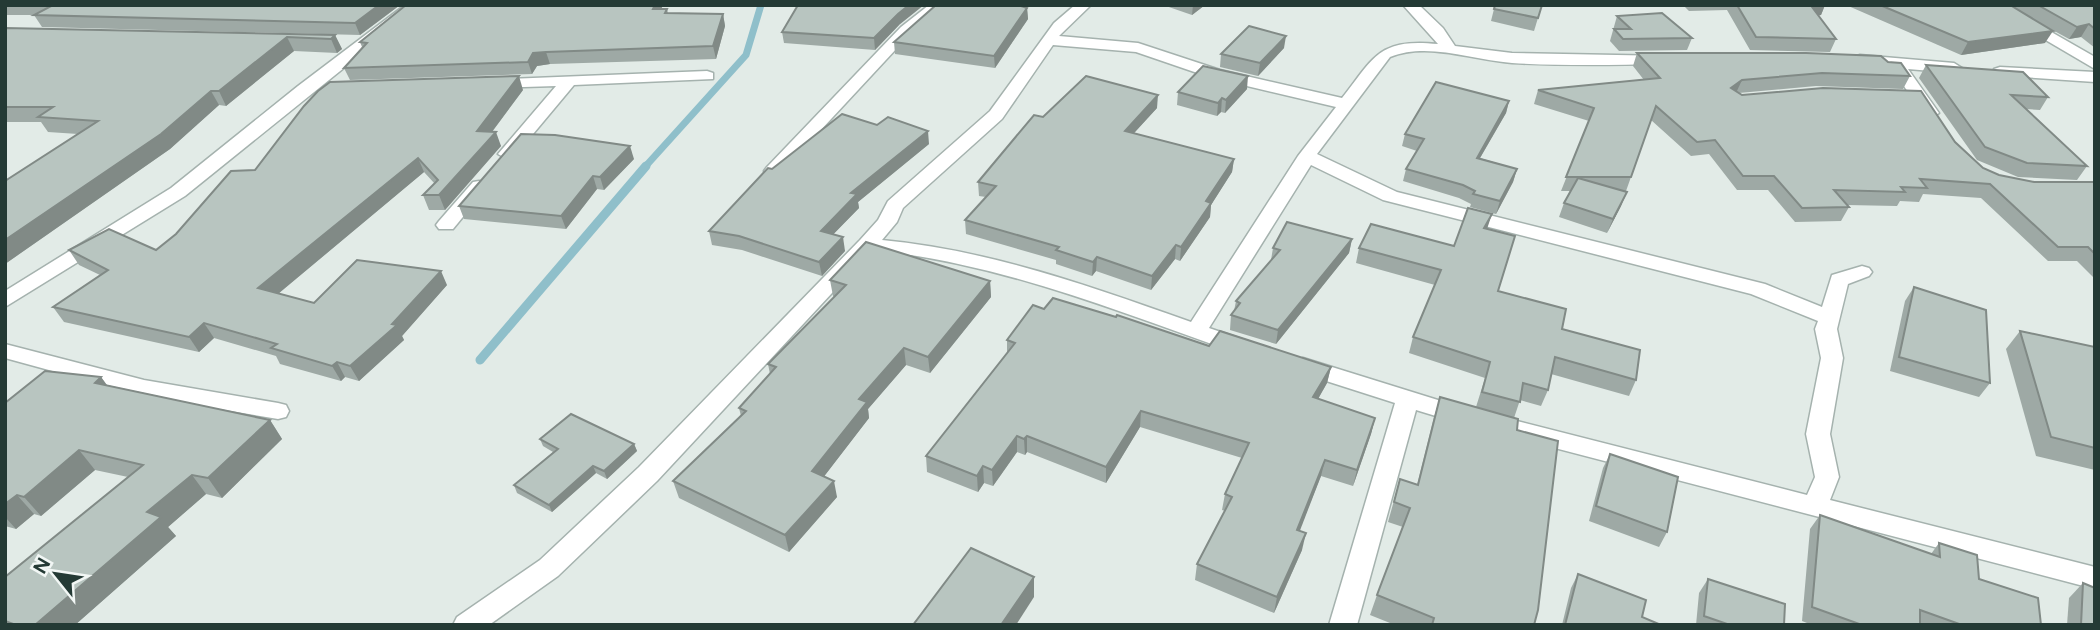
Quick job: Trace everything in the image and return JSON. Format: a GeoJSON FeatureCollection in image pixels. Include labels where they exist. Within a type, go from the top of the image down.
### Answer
{"type":"FeatureCollection","features":[{"type":"Feature","properties":{"kind":"street"},"geometry":{"type":"LineString","coordinates":[[5,300],[178,192],[304,89],[415,5]]}},
{"type":"Feature","properties":{"kind":"street"},"geometry":{"type":"LineString","coordinates":[[773,170],[906,30],[939,5]]}},
{"type":"Feature","properties":{"kind":"street"},"geometry":{"type":"LineString","coordinates":[[467,625],[549,568],[608,512],[867,244],[887,222],[895,205],[996,115],[1049,40],[1084,5]]}},
{"type":"Feature","properties":{"kind":"street"},"geometry":{"type":"LineString","coordinates":[[1410,5],[1438,31],[1450,51]]}},
{"type":"Feature","properties":{"kind":"street"},"geometry":{"type":"LineString","coordinates":[[1993,5],[2095,64]]}},
{"type":"Feature","properties":{"kind":"street"},"geometry":{"type":"LineString","coordinates":[[1049,40],[1138,48],[1215,74],[1345,104]]}},
{"type":"Feature","properties":{"kind":"street"},"geometry":{"type":"LineString","coordinates":[[340,42],[368,43]]}},
{"type":"Feature","properties":{"kind":"street"},"geometry":{"type":"LineString","coordinates":[[1196,331],[1307,156],[1384,54],[1391,50],[1421,48],[1511,58],[1677,58]]}},
{"type":"Feature","properties":{"kind":"street"},"geometry":{"type":"LineString","coordinates":[[1846,59],[1976,70],[2095,76]]}},
{"type":"Feature","properties":{"kind":"street"},"geometry":{"type":"LineString","coordinates":[[1896,63],[1941,127]]}},
{"type":"Feature","properties":{"kind":"street"},"geometry":{"type":"LineString","coordinates":[[472,84],[707,76]]}},
{"type":"Feature","properties":{"kind":"street"},"geometry":{"type":"LineString","coordinates":[[446,225],[569,81]]}},
{"type":"Feature","properties":{"kind":"street"},"geometry":{"type":"LineString","coordinates":[[304,89],[332,88]]}},
{"type":"Feature","properties":{"kind":"street"},"geometry":{"type":"LineString","coordinates":[[1894,96],[1920,97]]}},
{"type":"Feature","properties":{"kind":"street"},"geometry":{"type":"LineString","coordinates":[[1307,156],[1390,196],[1758,289],[1828,317]]}},
{"type":"Feature","properties":{"kind":"street"},"geometry":{"type":"LineString","coordinates":[[867,244],[909,246],[1006,268],[1407,400],[1491,424],[2095,578]]}},
{"type":"Feature","properties":{"kind":"street"},"geometry":{"type":"LineString","coordinates":[[1814,508],[1827,477],[1818,434],[1832,358],[1826,329],[1828,317],[1839,280],[1862,272]]}},
{"type":"Feature","properties":{"kind":"street"},"geometry":{"type":"LineString","coordinates":[[5,351],[144,388],[278,411]]}},
{"type":"Feature","properties":{"kind":"street"},"geometry":{"type":"LineString","coordinates":[[1343,625],[1407,400]]}},
{"type":"Feature","properties":{"kind":"building"},"geometry":{"type":"Polygon","coordinates":[[[53,5],[379,5],[355,23],[34,15],[53,5]]]}},
{"type":"Feature","properties":{"kind":"building"},"geometry":{"type":"Polygon","coordinates":[[[406,5],[655,5],[653,9],[667,9],[665,13],[723,14],[713,46],[533,53],[528,62],[344,68],[367,43],[360,42],[406,5]]]}},
{"type":"Feature","properties":{"kind":"building"},"geometry":{"type":"Polygon","coordinates":[[[798,5],[909,5],[874,38],[782,32],[798,5]]]}},
{"type":"Feature","properties":{"kind":"building"},"geometry":{"type":"Polygon","coordinates":[[[936,5],[1018,5],[1027,8],[994,56],[894,42],[936,5]]]}},
{"type":"Feature","properties":{"kind":"building"},"geometry":{"type":"Polygon","coordinates":[[[1495,5],[1542,5],[1538,18],[1494,9],[1495,5]]]}},
{"type":"Feature","properties":{"kind":"building"},"geometry":{"type":"Polygon","coordinates":[[[1737,5],[1817,5],[1812,7],[1836,39],[1756,37],[1737,5]]]}},
{"type":"Feature","properties":{"kind":"building"},"geometry":{"type":"Polygon","coordinates":[[[1880,5],[2010,5],[2053,31],[1968,42],[1880,5]]]}},
{"type":"Feature","properties":{"kind":"building"},"geometry":{"type":"Polygon","coordinates":[[[2038,5],[2095,5],[2095,29],[2089,24],[2077,27],[2038,5]]]}},
{"type":"Feature","properties":{"kind":"building"},"geometry":{"type":"Polygon","coordinates":[[[1662,13],[1692,38],[1623,39],[1614,29],[1631,29],[1617,16],[1662,13]]]}},
{"type":"Feature","properties":{"kind":"building"},"geometry":{"type":"Polygon","coordinates":[[[1249,26],[1286,36],[1260,63],[1221,54],[1249,26]]]}},
{"type":"Feature","properties":{"kind":"building"},"geometry":{"type":"Polygon","coordinates":[[[5,28],[335,35],[331,39],[287,37],[219,91],[211,91],[161,134],[5,240],[5,181],[98,121],[38,117],[53,107],[5,107],[5,28]]]}},
{"type":"Feature","properties":{"kind":"building"},"geometry":{"type":"Polygon","coordinates":[[[1637,53],[1806,53],[1881,56],[1888,62],[1901,63],[1910,76],[1822,73],[1742,80],[1731,88],[1742,95],[1823,88],[1921,91],[1955,142],[1983,168],[1999,175],[2034,182],[2095,182],[2095,254],[2088,247],[2058,247],[1990,184],[1920,179],[1927,188],[1901,187],[1905,192],[1834,190],[1849,207],[1802,208],[1774,176],[1743,176],[1715,140],[1697,142],[1656,106],[1631,177],[1566,177],[1594,108],[1538,90],[1660,78],[1637,53]]]}},
{"type":"Feature","properties":{"kind":"building"},"geometry":{"type":"Polygon","coordinates":[[[1926,65],[2023,72],[2048,97],[2011,95],[2087,166],[2027,163],[1985,147],[1926,65]]]}},
{"type":"Feature","properties":{"kind":"building"},"geometry":{"type":"Polygon","coordinates":[[[1203,66],[1248,76],[1226,100],[1222,98],[1218,103],[1178,92],[1203,66]]]}},
{"type":"Feature","properties":{"kind":"building"},"geometry":{"type":"Polygon","coordinates":[[[519,76],[477,131],[496,132],[439,195],[423,195],[438,180],[418,158],[258,288],[314,303],[357,260],[441,271],[392,324],[397,325],[350,366],[337,362],[332,366],[271,348],[277,344],[204,323],[189,337],[53,307],[108,270],[69,250],[109,229],[156,250],[176,234],[231,171],[255,170],[304,106],[330,82],[519,76]]]}},
{"type":"Feature","properties":{"kind":"building"},"geometry":{"type":"Polygon","coordinates":[[[1086,76],[1158,95],[1125,131],[1234,159],[1206,201],[1211,203],[1181,247],[1176,245],[1152,276],[1097,257],[1093,262],[1056,250],[1059,247],[965,220],[996,186],[978,182],[1034,115],[1043,117],[1086,76]]]}},
{"type":"Feature","properties":{"kind":"building"},"geometry":{"type":"Polygon","coordinates":[[[1436,82],[1509,101],[1477,158],[1517,169],[1500,201],[1473,194],[1475,191],[1463,185],[1406,169],[1424,139],[1405,134],[1436,82]]]}},
{"type":"Feature","properties":{"kind":"building"},"geometry":{"type":"Polygon","coordinates":[[[842,114],[877,125],[888,117],[928,131],[851,193],[857,194],[821,231],[843,237],[819,262],[739,236],[709,231],[768,168],[772,169],[842,114]]]}},
{"type":"Feature","properties":{"kind":"building"},"geometry":{"type":"Polygon","coordinates":[[[521,134],[555,135],[630,146],[600,177],[593,176],[561,216],[459,206],[521,134]]]}},
{"type":"Feature","properties":{"kind":"building"},"geometry":{"type":"Polygon","coordinates":[[[1578,178],[1627,192],[1613,219],[1564,203],[1578,178]]]}},
{"type":"Feature","properties":{"kind":"building"},"geometry":{"type":"Polygon","coordinates":[[[1468,208],[1492,214],[1484,228],[1515,236],[1498,291],[1566,309],[1562,329],[1640,350],[1636,380],[1555,357],[1548,390],[1523,383],[1520,402],[1482,392],[1490,362],[1413,337],[1441,270],[1359,248],[1371,224],[1454,246],[1468,208]]]}},
{"type":"Feature","properties":{"kind":"building"},"geometry":{"type":"Polygon","coordinates":[[[1287,222],[1352,239],[1278,330],[1231,315],[1240,303],[1236,301],[1280,250],[1273,248],[1287,222]]]}},
{"type":"Feature","properties":{"kind":"building"},"geometry":{"type":"Polygon","coordinates":[[[866,242],[990,281],[928,357],[904,348],[859,399],[867,402],[812,471],[834,481],[785,535],[673,481],[746,411],[739,408],[776,367],[768,364],[846,285],[830,280],[866,242]]]}},
{"type":"Feature","properties":{"kind":"building"},"geometry":{"type":"Polygon","coordinates":[[[1914,287],[1986,310],[1990,383],[1899,357],[1914,287]]]}},
{"type":"Feature","properties":{"kind":"building"},"geometry":{"type":"Polygon","coordinates":[[[1053,298],[1116,317],[1117,315],[1209,346],[1220,331],[1331,367],[1313,397],[1375,418],[1357,470],[1325,460],[1297,530],[1306,533],[1277,597],[1197,564],[1232,497],[1225,494],[1249,443],[1141,411],[1106,467],[1027,436],[1024,439],[1017,436],[992,470],[983,466],[977,476],[926,456],[1015,343],[1007,340],[1033,305],[1044,309],[1053,298]]]}},
{"type":"Feature","properties":{"kind":"building"},"geometry":{"type":"Polygon","coordinates":[[[2020,331],[2095,347],[2095,448],[2051,437],[2020,331]]]}},
{"type":"Feature","properties":{"kind":"building"},"geometry":{"type":"Polygon","coordinates":[[[45,371],[101,377],[95,383],[270,420],[208,478],[192,475],[147,512],[161,517],[35,625],[16,625],[5,621],[5,577],[143,465],[79,450],[24,497],[17,495],[5,504],[5,403],[45,371]]]}},
{"type":"Feature","properties":{"kind":"building"},"geometry":{"type":"Polygon","coordinates":[[[1440,397],[1518,419],[1517,430],[1558,441],[1534,625],[1432,625],[1434,618],[1377,595],[1410,508],[1394,502],[1400,479],[1418,485],[1440,397]]]}},
{"type":"Feature","properties":{"kind":"building"},"geometry":{"type":"Polygon","coordinates":[[[571,414],[634,444],[604,471],[593,466],[549,505],[514,485],[558,449],[540,439],[571,414]]]}},
{"type":"Feature","properties":{"kind":"building"},"geometry":{"type":"Polygon","coordinates":[[[1610,454],[1678,477],[1667,532],[1596,506],[1610,454]]]}},
{"type":"Feature","properties":{"kind":"building"},"geometry":{"type":"Polygon","coordinates":[[[1820,515],[1940,557],[1939,543],[1977,555],[1979,579],[2038,598],[2041,625],[1962,625],[1920,610],[1920,625],[1862,625],[1812,607],[1820,515]]]}},
{"type":"Feature","properties":{"kind":"building"},"geometry":{"type":"Polygon","coordinates":[[[971,548],[1034,577],[1001,625],[913,625],[971,548]]]}},
{"type":"Feature","properties":{"kind":"building"},"geometry":{"type":"Polygon","coordinates":[[[1578,574],[1646,600],[1642,617],[1661,625],[1565,625],[1578,574]]]}},
{"type":"Feature","properties":{"kind":"building"},"geometry":{"type":"Polygon","coordinates":[[[1708,579],[1785,604],[1784,625],[1730,625],[1704,616],[1708,579]]]}},
{"type":"Feature","properties":{"kind":"building"},"geometry":{"type":"Polygon","coordinates":[[[2083,583],[2095,588],[2095,625],[2081,625],[2083,583]]]}},
{"type":"Feature","properties":{"kind":"waterway"},"geometry":{"type":"LineString","coordinates":[[644,168],[746,55],[761,5]]}},
{"type":"Feature","properties":{"kind":"waterway"},"geometry":{"type":"LineString","coordinates":[[480,360],[646,166]]}}]}
